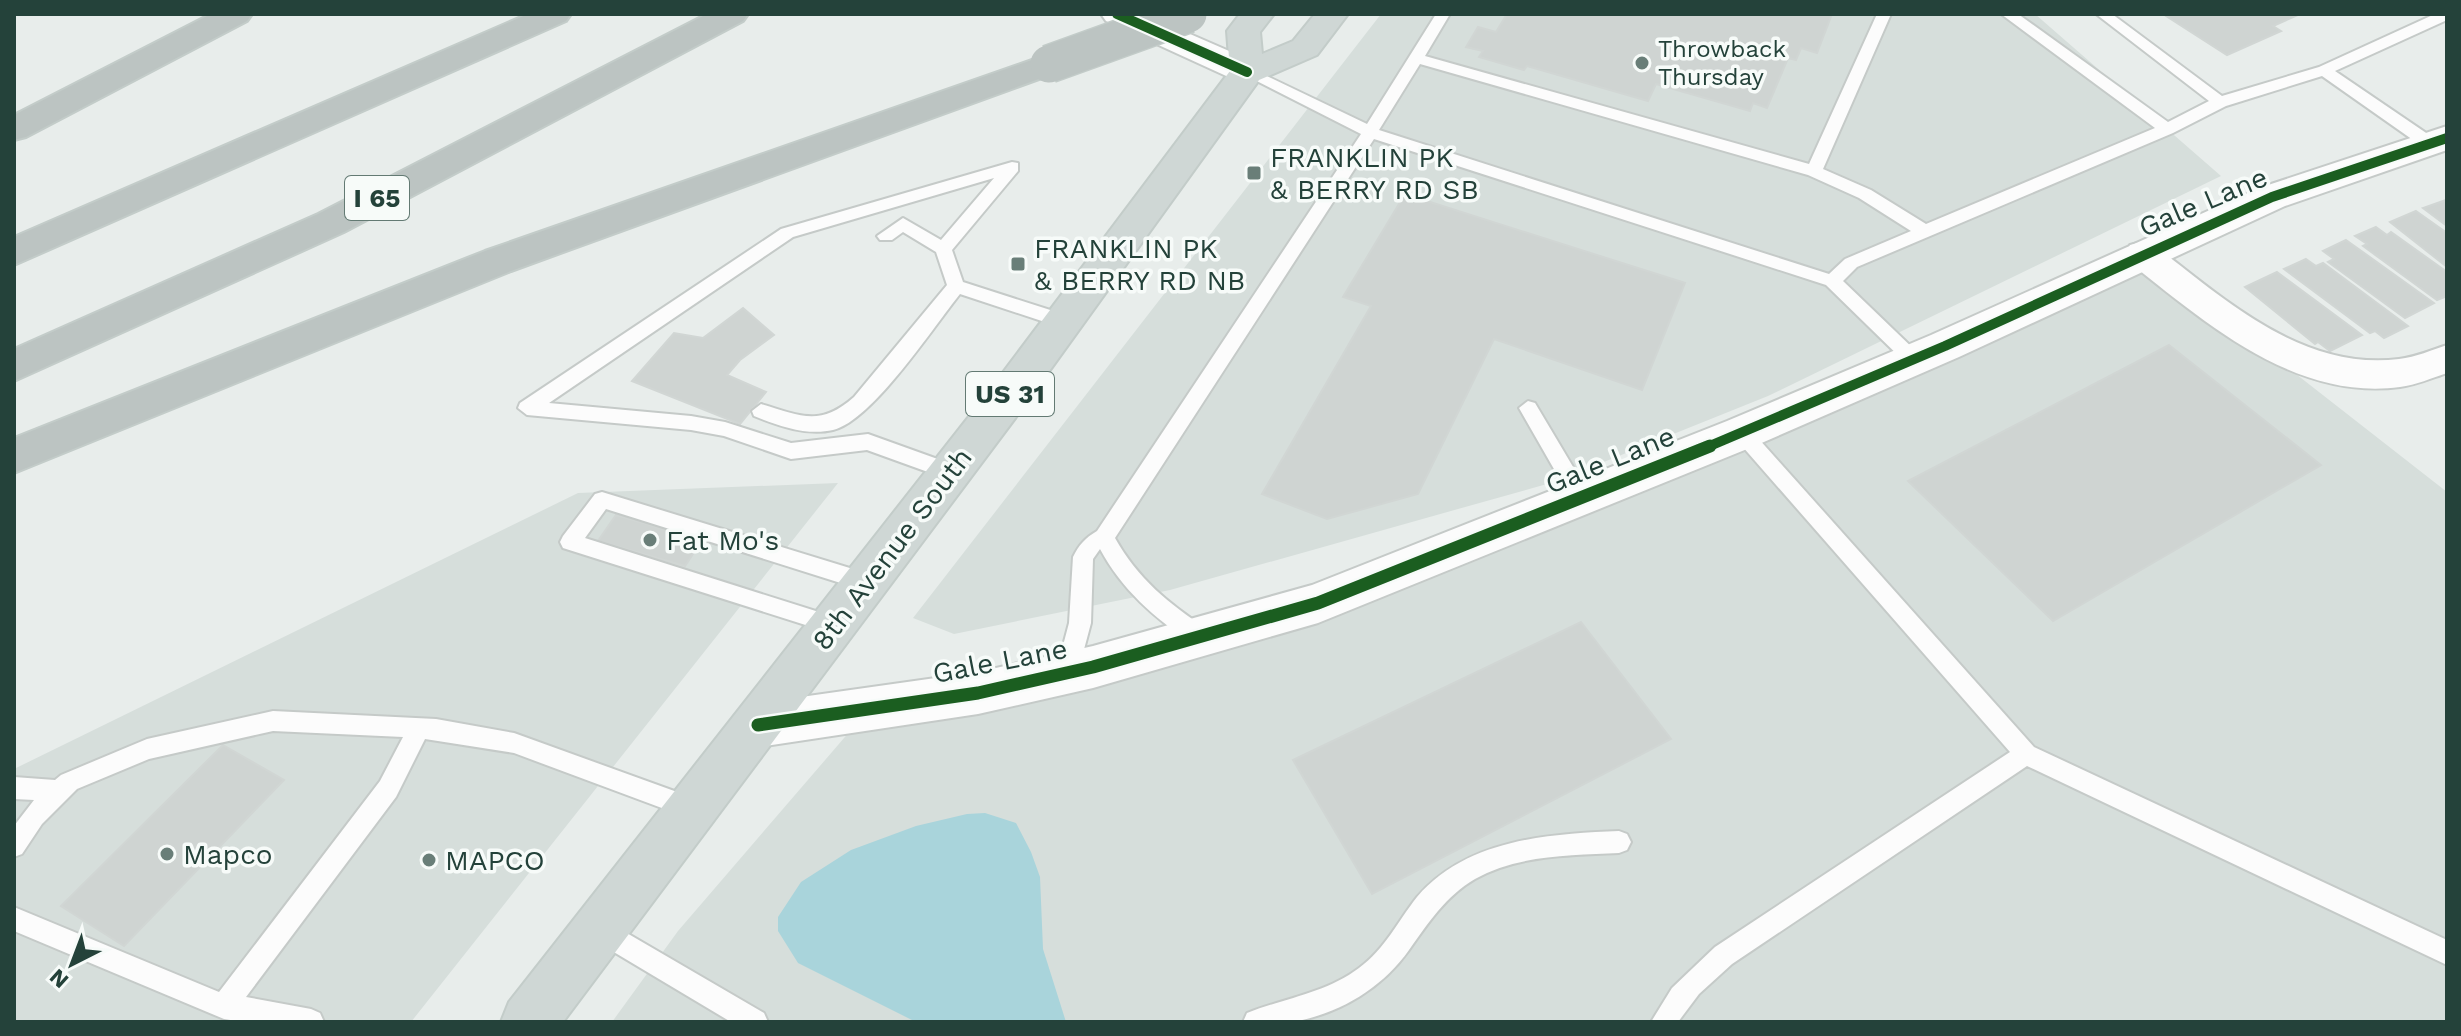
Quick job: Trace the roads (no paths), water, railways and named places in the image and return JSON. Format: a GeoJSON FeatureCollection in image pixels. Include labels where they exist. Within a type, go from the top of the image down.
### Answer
{"type":"FeatureCollection","features":[{"type":"Feature","properties":{"kind":"highway"},"geometry":{"type":"LineString","coordinates":[[14,252],[555,14]]}},
{"type":"Feature","properties":{"kind":"highway","name":"I 65"},"geometry":{"type":"LineString","coordinates":[[14,366],[331,223],[732,14]]}},
{"type":"Feature","properties":{"kind":"highway"},"geometry":{"type":"LineString","coordinates":[[14,456],[498,261],[1188,14]]}},
{"type":"Feature","properties":{"kind":"highway"},"geometry":{"type":"LineString","coordinates":[[14,129],[234,15]]}},
{"type":"Feature","properties":{"kind":"main road"},"geometry":{"type":"LineString","coordinates":[[1258,14],[1243,31],[1247,72],[1305,48],[1332,14]]}},
{"type":"Feature","properties":{"kind":"main road","name":"8th Avenue South"},"geometry":{"type":"LineString","coordinates":[[529,1022],[950,472],[1247,72]]}},
{"type":"Feature","properties":{"kind":"street"},"geometry":{"type":"LineString","coordinates":[[1117,14],[1247,72]]}},
{"type":"Feature","properties":{"kind":"street","name":"Gale Lane"},"geometry":{"type":"LineString","coordinates":[[758,725],[978,693],[1067,672],[1318,603],[1742,433],[1914,360],[2272,197],[2438,141]]}},
{"type":"Feature","properties":{"kind":"street"},"geometry":{"type":"LineString","coordinates":[[2142,254],[2239,329],[2279,352],[2317,365],[2381,374],[2402,372],[2447,359]]}},
{"type":"Feature","properties":{"kind":"lane"},"geometry":{"type":"LineString","coordinates":[[1067,672],[1080,623],[1083,557],[1092,544],[1104,537],[1370,132],[1443,14]]}},
{"type":"Feature","properties":{"kind":"lane"},"geometry":{"type":"LineString","coordinates":[[1814,171],[1884,14]]}},
{"type":"Feature","properties":{"kind":"lane"},"geometry":{"type":"LineString","coordinates":[[2008,14],[2167,129]]}},
{"type":"Feature","properties":{"kind":"lane"},"geometry":{"type":"LineString","coordinates":[[2103,14],[2220,102]]}},
{"type":"Feature","properties":{"kind":"lane"},"geometry":{"type":"LineString","coordinates":[[1832,281],[1851,263],[2167,129],[2220,102],[2324,70],[2447,14]]}},
{"type":"Feature","properties":{"kind":"lane"},"geometry":{"type":"LineString","coordinates":[[1415,58],[1814,171],[1865,194],[1924,231]]}},
{"type":"Feature","properties":{"kind":"lane"},"geometry":{"type":"LineString","coordinates":[[2324,70],[2438,141]]}},
{"type":"Feature","properties":{"kind":"lane"},"geometry":{"type":"LineString","coordinates":[[1247,72],[1370,132],[1832,281],[1914,360]]}},
{"type":"Feature","properties":{"kind":"lane"},"geometry":{"type":"LineString","coordinates":[[943,249],[1012,167],[787,233],[527,408],[691,423],[725,429],[791,451],[868,442],[950,472]]}},
{"type":"Feature","properties":{"kind":"lane"},"geometry":{"type":"LineString","coordinates":[[886,236],[903,224],[943,249],[956,286]]}},
{"type":"Feature","properties":{"kind":"lane"},"geometry":{"type":"LineString","coordinates":[[956,286],[1063,321]]}},
{"type":"Feature","properties":{"kind":"lane"},"geometry":{"type":"LineString","coordinates":[[761,411],[807,425],[835,422],[859,405],[956,286]]}},
{"type":"Feature","properties":{"kind":"lane"},"geometry":{"type":"LineString","coordinates":[[1528,408],[1581,498]]}},
{"type":"Feature","properties":{"kind":"lane"},"geometry":{"type":"LineString","coordinates":[[1742,433],[2026,754],[2447,953]]}},
{"type":"Feature","properties":{"kind":"lane"},"geometry":{"type":"LineString","coordinates":[[834,625],[570,542],[602,500],[866,582]]}},
{"type":"Feature","properties":{"kind":"lane"},"geometry":{"type":"LineString","coordinates":[[1104,537],[1117,563],[1139,592],[1200,636]]}},
{"type":"Feature","properties":{"kind":"lane"},"geometry":{"type":"LineString","coordinates":[[14,846],[34,816],[69,782],[147,749],[273,721],[419,728],[514,743],[694,809]]}},
{"type":"Feature","properties":{"kind":"lane"},"geometry":{"type":"LineString","coordinates":[[224,1006],[388,789],[419,728]]}},
{"type":"Feature","properties":{"kind":"lane"},"geometry":{"type":"LineString","coordinates":[[1664,1022],[1674,1004],[1718,956],[1749,939],[2026,754]]}},
{"type":"Feature","properties":{"kind":"lane"},"geometry":{"type":"LineString","coordinates":[[14,788],[60,791]]}},
{"type":"Feature","properties":{"kind":"lane"},"geometry":{"type":"LineString","coordinates":[[1256,1022],[1321,1004],[1370,975],[1395,952],[1426,905],[1447,884],[1469,870],[1518,851],[1551,845],[1619,842]]}},
{"type":"Feature","properties":{"kind":"lane"},"geometry":{"type":"LineString","coordinates":[[14,919],[224,1006],[311,1022]]}},
{"type":"Feature","properties":{"kind":"lane"},"geometry":{"type":"LineString","coordinates":[[601,930],[755,1022]]}},
{"type":"Feature","properties":{"kind":"water"},"geometry":{"type":"Polygon","coordinates":[[[985,813],[1016,823],[1031,852],[1040,877],[1043,949],[1066,1022],[916,1022],[798,963],[778,931],[778,917],[801,882],[851,850],[916,826],[985,813]]]}},
{"type":"Feature","properties":{"kind":"place","name":"Throwback Thursday"},"geometry":{"type":"Point","coordinates":[1642,63]}},
{"type":"Feature","properties":{"kind":"place","name":"FRANKLIN PK & BERRY RD SB"},"geometry":{"type":"Point","coordinates":[1254,173]}},
{"type":"Feature","properties":{"kind":"place","name":"FRANKLIN PK & BERRY RD NB"},"geometry":{"type":"Point","coordinates":[1018,264]}},
{"type":"Feature","properties":{"kind":"place","name":"Fat Mo's"},"geometry":{"type":"Point","coordinates":[650,540]}},
{"type":"Feature","properties":{"kind":"place","name":"Mapco"},"geometry":{"type":"Point","coordinates":[167,854]}},
{"type":"Feature","properties":{"kind":"place","name":"MAPCO"},"geometry":{"type":"Point","coordinates":[429,860]}}]}
